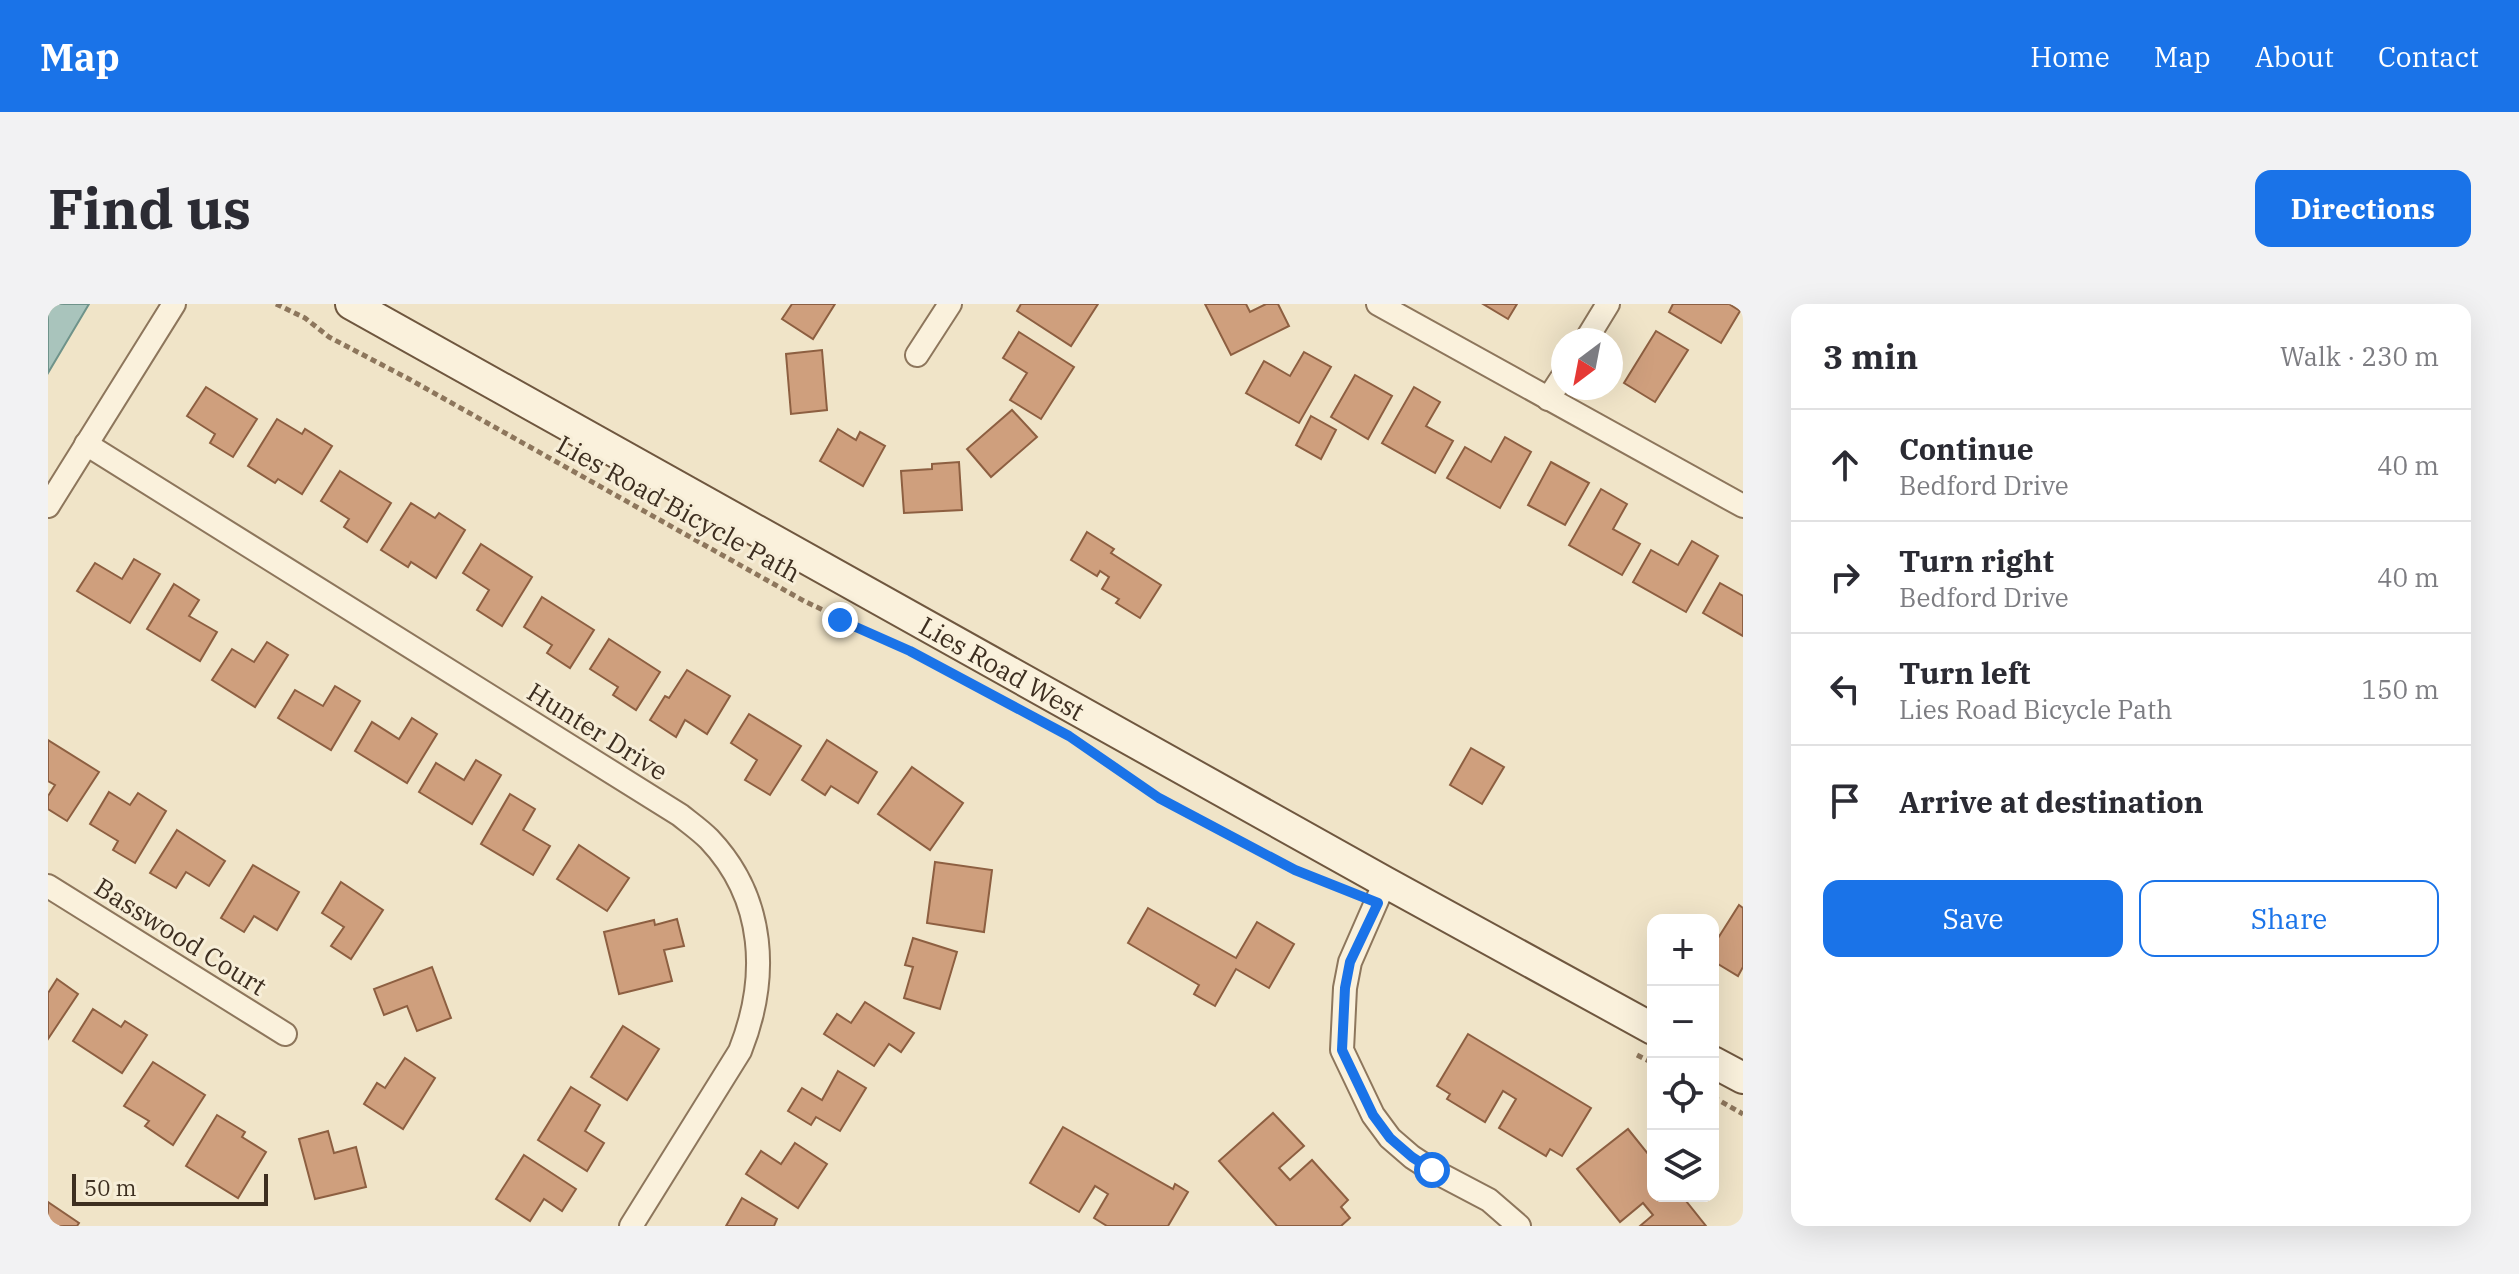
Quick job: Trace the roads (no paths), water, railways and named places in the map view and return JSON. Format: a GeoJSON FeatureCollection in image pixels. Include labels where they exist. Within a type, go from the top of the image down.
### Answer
{"type":"FeatureCollection","features":[{"type":"Feature","properties":{"kind":"street"},"geometry":{"type":"LineString","coordinates":[[48,506],[174,304]]}},
{"type":"Feature","properties":{"kind":"street","name":"Lies Road West"},"geometry":{"type":"LineString","coordinates":[[351,304],[1647,1026]]}},
{"type":"Feature","properties":{"kind":"street"},"geometry":{"type":"LineString","coordinates":[[917,355],[950,304]]}},
{"type":"Feature","properties":{"kind":"street"},"geometry":{"type":"LineString","coordinates":[[1378,304],[1743,506]]}},
{"type":"Feature","properties":{"kind":"street"},"geometry":{"type":"LineString","coordinates":[[1593,328],[1608,304]]}},
{"type":"Feature","properties":{"kind":"street"},"geometry":{"type":"LineString","coordinates":[[1548,399],[1551,394]]}},
{"type":"Feature","properties":{"kind":"street","name":"Hunter Drive"},"geometry":{"type":"LineString","coordinates":[[86,444],[680,815],[709,839],[730,867],[754,918],[759,952],[758,990],[752,1020],[740,1051],[631,1226]]}},
{"type":"Feature","properties":{"kind":"street"},"geometry":{"type":"LineString","coordinates":[[1385,882],[1350,962],[1345,988],[1342,1050],[1373,1115],[1390,1138],[1432,1170],[1489,1200],[1519,1226]]}},
{"type":"Feature","properties":{"kind":"street","name":"Basswood Court"},"geometry":{"type":"LineString","coordinates":[[48,886],[285,1034]]}},
{"type":"Feature","properties":{"kind":"street"},"geometry":{"type":"LineString","coordinates":[[1719,1065],[1743,1078]]}},
{"type":"Feature","properties":{"kind":"water"},"geometry":{"type":"Polygon","coordinates":[[[48,304],[89,304],[48,373],[48,304]]]}}]}
